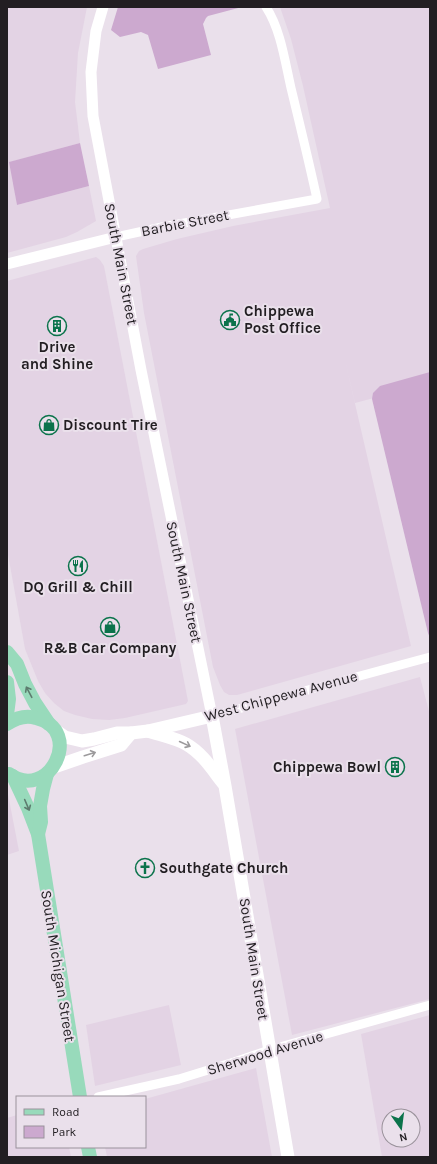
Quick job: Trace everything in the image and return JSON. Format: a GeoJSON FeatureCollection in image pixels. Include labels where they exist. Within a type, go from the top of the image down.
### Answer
{"type":"FeatureCollection","features":[{"type":"Feature","properties":{"kind":"main road"},"geometry":{"type":"LineString","coordinates":[[7,652],[17,664],[35,703],[52,728]]}},
{"type":"Feature","properties":{"kind":"main road"},"geometry":{"type":"LineString","coordinates":[[7,682],[10,699],[7,715]]}},
{"type":"Feature","properties":{"kind":"main road","name":"West Chippewa Avenue"},"geometry":{"type":"LineString","coordinates":[[52,728],[65,737],[82,741],[117,733],[131,734],[148,731],[212,716]]}},
{"type":"Feature","properties":{"kind":"main road","name":"South Main Street"},"geometry":{"type":"LineString","coordinates":[[212,716],[288,1157]]}},
{"type":"Feature","properties":{"kind":"main road"},"geometry":{"type":"LineString","coordinates":[[7,724],[20,717],[31,717],[41,719],[52,728]]}},
{"type":"Feature","properties":{"kind":"main road","name":"South Michigan Street"},"geometry":{"type":"LineString","coordinates":[[38,834],[41,822],[40,806],[42,795],[50,771],[59,756],[60,748],[52,728]]}},
{"type":"Feature","properties":{"kind":"main road"},"geometry":{"type":"LineString","coordinates":[[148,731],[184,743],[191,747],[205,760],[225,786]]}},
{"type":"Feature","properties":{"kind":"main road"},"geometry":{"type":"LineString","coordinates":[[10,774],[21,780],[39,778],[50,771],[83,757],[121,745],[131,734]]}},
{"type":"Feature","properties":{"kind":"main road","name":"South Michigan Street"},"geometry":{"type":"LineString","coordinates":[[10,774],[28,808],[38,834],[80,1096]]}},
{"type":"Feature","properties":{"kind":"street","name":"South Main Street"},"geometry":{"type":"LineString","coordinates":[[103,7],[96,31],[91,66],[93,116],[141,370],[212,716]]}},
{"type":"Feature","properties":{"kind":"street","name":"Barbie Street"},"geometry":{"type":"LineString","coordinates":[[7,264],[162,227],[317,199],[283,55],[272,20],[266,7]]}},
{"type":"Feature","properties":{"kind":"street","name":"West Chippewa Avenue"},"geometry":{"type":"LineString","coordinates":[[212,716],[430,657]]}},
{"type":"Feature","properties":{"kind":"street","name":"Sherwood Avenue"},"geometry":{"type":"LineString","coordinates":[[102,1096],[178,1079],[269,1050],[430,1005]]}},
{"type":"Feature","properties":{"kind":"shaded area"},"geometry":{"type":"Polygon","coordinates":[[[7,7],[87,7],[78,53],[75,102],[80,143],[10,162],[17,205],[89,186],[96,221],[66,237],[7,253],[7,7]]]}},
{"type":"Feature","properties":{"kind":"shaded area"},"geometry":{"type":"Polygon","coordinates":[[[280,7],[430,7],[430,383],[355,403],[344,356],[411,646],[237,695],[229,695],[224,692],[220,685],[213,667],[144,313],[136,256],[139,251],[143,249],[177,239],[233,226],[330,208],[303,86],[291,39],[280,7]]]}},
{"type":"Feature","properties":{"kind":"shaded area"},"geometry":{"type":"Polygon","coordinates":[[[96,257],[104,266],[188,701],[186,704],[125,718],[109,720],[92,719],[64,711],[45,693],[38,681],[25,649],[7,549],[7,281],[96,257]]]}},
{"type":"Feature","properties":{"kind":"shaded area"},"geometry":{"type":"Polygon","coordinates":[[[420,677],[430,715],[430,999],[292,1035],[235,729],[420,677]]]}},
{"type":"Feature","properties":{"kind":"shaded area"},"geometry":{"type":"Polygon","coordinates":[[[7,793],[19,851],[7,855],[7,793]]]}},
{"type":"Feature","properties":{"kind":"shaded area"},"geometry":{"type":"Polygon","coordinates":[[[169,1005],[181,1065],[95,1086],[86,1025],[169,1005]]]}},
{"type":"Feature","properties":{"kind":"shaded area"},"geometry":{"type":"Polygon","coordinates":[[[430,1015],[430,1157],[382,1157],[361,1034],[430,1015]]]}},
{"type":"Feature","properties":{"kind":"shaded area"},"geometry":{"type":"Polygon","coordinates":[[[256,1068],[272,1157],[107,1157],[105,1148],[146,1148],[146,1099],[256,1068]]]}},
{"type":"Feature","properties":{"kind":"shaded area"},"geometry":{"type":"Polygon","coordinates":[[[16,1115],[16,1148],[69,1148],[71,1157],[7,1157],[7,1118],[16,1115]]]}},
{"type":"Feature","properties":{"kind":"green space"},"geometry":{"type":"Polygon","coordinates":[[[118,7],[242,7],[208,16],[206,18],[203,24],[211,55],[158,69],[148,35],[141,32],[120,37],[111,30],[118,7]]]}},
{"type":"Feature","properties":{"kind":"green space"},"geometry":{"type":"Polygon","coordinates":[[[80,143],[89,186],[17,205],[9,162],[80,143]]]}},
{"type":"Feature","properties":{"kind":"green space"},"geometry":{"type":"Polygon","coordinates":[[[430,372],[430,638],[372,399],[373,393],[380,386],[430,372]]]}},
{"type":"Feature","properties":{"kind":"place","name":"Chippewa Post Office"},"geometry":{"type":"Point","coordinates":[230,320]}},
{"type":"Feature","properties":{"kind":"place","name":"Drive and Shine"},"geometry":{"type":"Point","coordinates":[57,326]}},
{"type":"Feature","properties":{"kind":"place","name":"Discount Tire"},"geometry":{"type":"Point","coordinates":[49,425]}},
{"type":"Feature","properties":{"kind":"place","name":"DQ Grill & Chill"},"geometry":{"type":"Point","coordinates":[78,566]}},
{"type":"Feature","properties":{"kind":"place","name":"R&B Car Company"},"geometry":{"type":"Point","coordinates":[110,627]}},
{"type":"Feature","properties":{"kind":"place","name":"Chippewa Bowl"},"geometry":{"type":"Point","coordinates":[395,767]}},
{"type":"Feature","properties":{"kind":"place","name":"Southgate Church"},"geometry":{"type":"Point","coordinates":[145,868]}}]}
